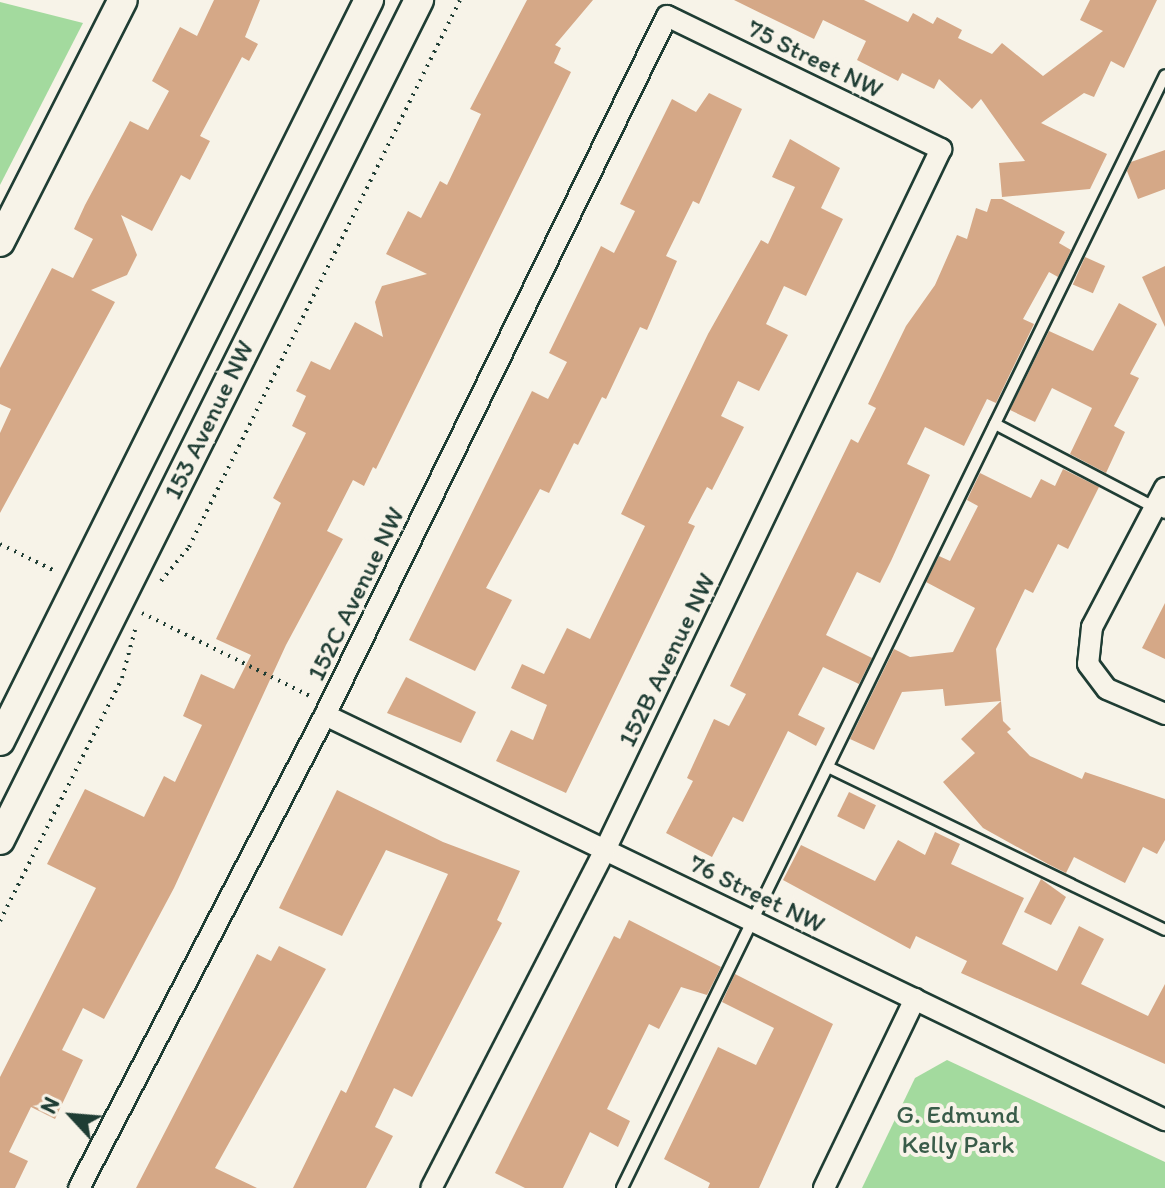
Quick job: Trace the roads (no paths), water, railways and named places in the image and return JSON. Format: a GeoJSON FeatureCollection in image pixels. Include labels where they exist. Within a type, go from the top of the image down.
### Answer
{"type":"FeatureCollection","features":[{"type":"Feature","properties":{"kind":"main road"},"geometry":{"type":"LineString","coordinates":[[0,242],[123,0]]}},
{"type":"Feature","properties":{"kind":"main road","name":"153 Avenue NW"},"geometry":{"type":"LineString","coordinates":[[0,741],[369,0]]}},
{"type":"Feature","properties":{"kind":"main road","name":"153 Avenue NW"},"geometry":{"type":"LineString","coordinates":[[0,840],[130,607],[419,0]]}},
{"type":"Feature","properties":{"kind":"street","name":"75 Street NW"},"geometry":{"type":"LineString","coordinates":[[667,16],[941,149]]}},
{"type":"Feature","properties":{"kind":"street","name":"152C Avenue NW"},"geometry":{"type":"LineString","coordinates":[[79,1188],[328,710],[667,16]]}},
{"type":"Feature","properties":{"kind":"street","name":"152B Avenue NW"},"geometry":{"type":"LineString","coordinates":[[431,1188],[605,850],[941,149]]}},
{"type":"Feature","properties":{"kind":"street"},"geometry":{"type":"LineString","coordinates":[[1165,488],[1160,510],[1092,627],[1088,664],[1107,689],[1165,714]]}},
{"type":"Feature","properties":{"kind":"street","name":"76 Street NW"},"geometry":{"type":"LineString","coordinates":[[328,710],[605,850],[1165,1120]]}},
{"type":"Feature","properties":{"kind":"street"},"geometry":{"type":"LineString","coordinates":[[824,1188],[915,999]]}},
{"type":"Feature","properties":{"kind":"lane"},"geometry":{"type":"LineString","coordinates":[[622,1188],[1165,75]]}},
{"type":"Feature","properties":{"kind":"lane"},"geometry":{"type":"LineString","coordinates":[[1152,103],[1165,109]]}},
{"type":"Feature","properties":{"kind":"lane"},"geometry":{"type":"LineString","coordinates":[[995,424],[1160,510]]}},
{"type":"Feature","properties":{"kind":"lane"},"geometry":{"type":"LineString","coordinates":[[828,767],[1165,930]]}},
{"type":"Feature","properties":{"kind":"park label","name":"G. Edmund Kelly Park"},"geometry":{"type":"Point","coordinates":[958,1130]}}]}
